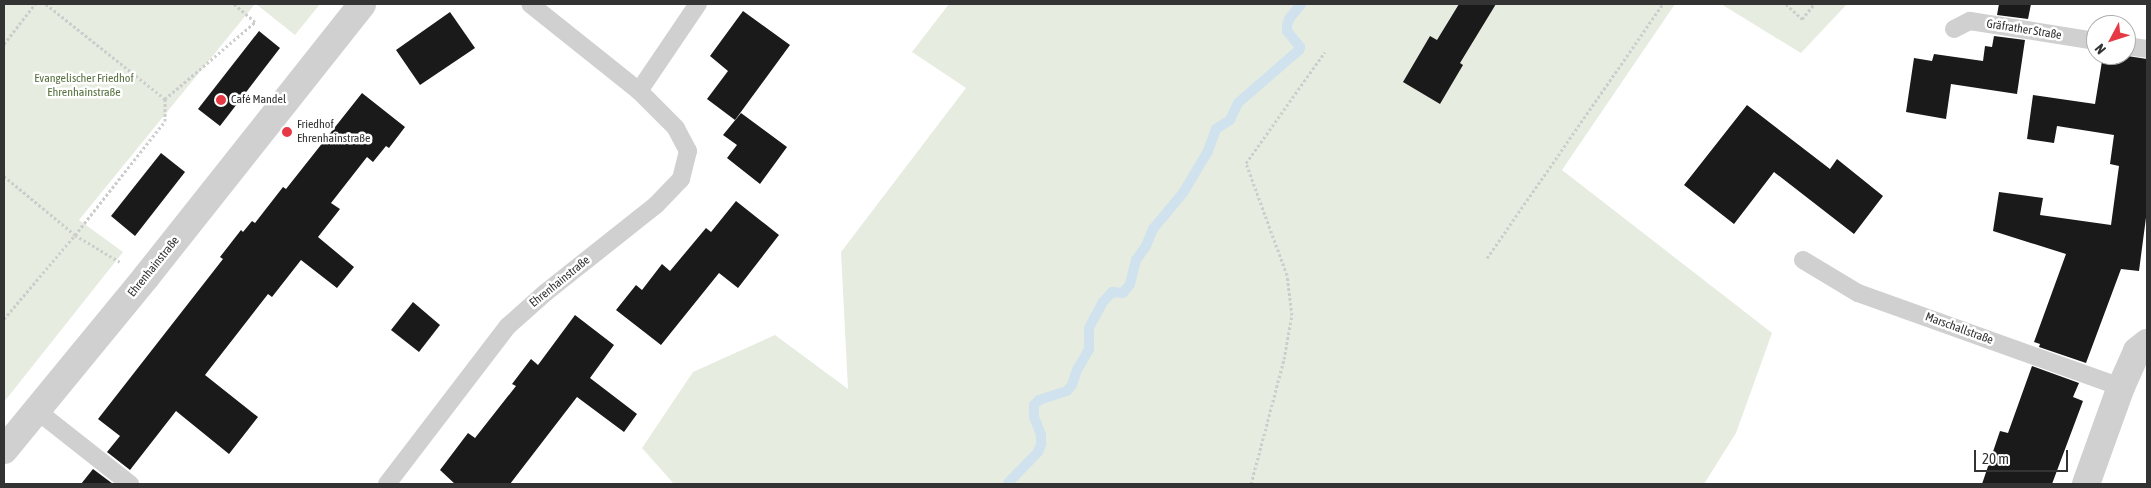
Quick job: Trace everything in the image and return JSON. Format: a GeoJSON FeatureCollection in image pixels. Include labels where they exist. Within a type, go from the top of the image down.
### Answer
{"type":"FeatureCollection","features":[{"type":"Feature","properties":{"kind":"street","name":"Ehrenhainstraße"},"geometry":{"type":"LineString","coordinates":[[4,450],[146,278],[362,4]]}},
{"type":"Feature","properties":{"kind":"street"},"geometry":{"type":"LineString","coordinates":[[2086,484],[2121,388],[2137,351],[2147,343]]}},
{"type":"Feature","properties":{"kind":"lane","name":"Ehrenhainstraße"},"geometry":{"type":"LineString","coordinates":[[388,484],[508,326],[545,293],[656,205],[681,179],[688,152],[676,128],[640,91],[530,4]]}},
{"type":"Feature","properties":{"kind":"lane"},"geometry":{"type":"LineString","coordinates":[[640,91],[698,4]]}},
{"type":"Feature","properties":{"kind":"lane","name":"Gräfrather Straße"},"geometry":{"type":"LineString","coordinates":[[1954,29],[1970,21],[2086,39]]}},
{"type":"Feature","properties":{"kind":"lane","name":"Marschallstraße"},"geometry":{"type":"LineString","coordinates":[[1803,260],[1858,293],[2121,388]]}},
{"type":"Feature","properties":{"kind":"lane"},"geometry":{"type":"LineString","coordinates":[[36,410],[130,484]]}},
{"type":"Feature","properties":{"kind":"path"},"geometry":{"type":"LineString","coordinates":[[4,44],[35,4]]}},
{"type":"Feature","properties":{"kind":"path"},"geometry":{"type":"LineString","coordinates":[[4,319],[75,235],[166,120],[165,99],[46,4]]}},
{"type":"Feature","properties":{"kind":"path"},"geometry":{"type":"LineString","coordinates":[[165,99],[255,22],[234,4]]}},
{"type":"Feature","properties":{"kind":"path"},"geometry":{"type":"LineString","coordinates":[[1487,258],[1663,4]]}},
{"type":"Feature","properties":{"kind":"path"},"geometry":{"type":"LineString","coordinates":[[1786,4],[1802,19],[1814,4]]}},
{"type":"Feature","properties":{"kind":"path"},"geometry":{"type":"LineString","coordinates":[[1251,484],[1284,359],[1292,315],[1287,275],[1246,163],[1325,52]]}},
{"type":"Feature","properties":{"kind":"path"},"geometry":{"type":"LineString","coordinates":[[4,176],[75,235],[146,278]]}},
{"type":"Feature","properties":{"kind":"green space","name":"Evangelischer Friedhof Ehrenhainstraße"},"geometry":{"type":"Polygon","coordinates":[[[4,4],[255,4],[79,220],[123,252],[4,402],[4,4]]]}},
{"type":"Feature","properties":{"kind":"green space"},"geometry":{"type":"Polygon","coordinates":[[[256,4],[320,4],[295,35],[256,4]]]}},
{"type":"Feature","properties":{"kind":"green space"},"geometry":{"type":"Polygon","coordinates":[[[949,4],[1675,4],[1562,170],[1772,333],[1736,433],[1704,484],[674,484],[642,448],[693,372],[775,335],[848,389],[841,252],[966,88],[912,52],[949,4]]]}},
{"type":"Feature","properties":{"kind":"green space"},"geometry":{"type":"Polygon","coordinates":[[[1721,4],[1847,4],[1801,53],[1721,4]]]}},
{"type":"Feature","properties":{"kind":"building"},"geometry":{"type":"Polygon","coordinates":[[[1459,4],[1496,4],[1460,63],[1463,65],[1440,104],[1403,82],[1430,36],[1437,40],[1459,4]]]}},
{"type":"Feature","properties":{"kind":"building"},"geometry":{"type":"Polygon","coordinates":[[[1999,4],[2031,4],[2028,19],[1997,15],[1999,4]]]}},
{"type":"Feature","properties":{"kind":"building"},"geometry":{"type":"Polygon","coordinates":[[[743,11],[790,45],[735,120],[707,99],[728,71],[710,56],[743,11]]]}},
{"type":"Feature","properties":{"kind":"building"},"geometry":{"type":"Polygon","coordinates":[[[450,12],[475,48],[420,85],[396,50],[450,12]]]}},
{"type":"Feature","properties":{"kind":"building"},"geometry":{"type":"Polygon","coordinates":[[[259,31],[280,48],[220,126],[198,109],[259,31]]]}},
{"type":"Feature","properties":{"kind":"building"},"geometry":{"type":"Polygon","coordinates":[[[1994,36],[2025,40],[2017,94],[1951,84],[1946,119],[1906,112],[1914,58],[1932,61],[1934,54],[1983,61],[1985,46],[1992,47],[1994,36]]]}},
{"type":"Feature","properties":{"kind":"building"},"geometry":{"type":"Polygon","coordinates":[[[2136,57],[2147,59],[2147,210],[2139,271],[2121,269],[2086,363],[2039,347],[2040,344],[2034,342],[2066,254],[1993,231],[1999,192],[2043,198],[2040,215],[2111,225],[2119,166],[2110,164],[2114,135],[2057,126],[2054,143],[2027,139],[2033,95],[2095,104],[2101,65],[2136,65],[2136,57]]]}},
{"type":"Feature","properties":{"kind":"building"},"geometry":{"type":"Polygon","coordinates":[[[362,93],[405,127],[389,148],[386,146],[373,162],[367,157],[331,203],[340,209],[318,237],[354,267],[337,288],[301,260],[272,297],[268,294],[205,375],[258,417],[229,454],[176,411],[130,470],[107,452],[120,436],[98,419],[223,259],[220,257],[241,230],[243,232],[252,221],[255,223],[283,187],[286,189],[362,93]]]}},
{"type":"Feature","properties":{"kind":"building"},"geometry":{"type":"Polygon","coordinates":[[[1747,105],[1830,169],[1837,159],[1883,196],[1854,234],[1774,172],[1734,224],[1684,185],[1747,105]]]}},
{"type":"Feature","properties":{"kind":"building"},"geometry":{"type":"Polygon","coordinates":[[[741,113],[787,147],[760,184],[727,158],[737,145],[723,135],[741,113]]]}},
{"type":"Feature","properties":{"kind":"building"},"geometry":{"type":"Polygon","coordinates":[[[161,153],[185,172],[135,236],[111,216],[161,153]]]}},
{"type":"Feature","properties":{"kind":"building"},"geometry":{"type":"Polygon","coordinates":[[[736,201],[779,235],[738,288],[719,273],[661,345],[616,310],[636,285],[642,290],[662,264],[670,271],[706,228],[711,232],[736,201]]]}},
{"type":"Feature","properties":{"kind":"building"},"geometry":{"type":"Polygon","coordinates":[[[413,302],[440,325],[419,352],[391,330],[413,302]]]}},
{"type":"Feature","properties":{"kind":"building"},"geometry":{"type":"Polygon","coordinates":[[[575,315],[614,345],[590,378],[637,414],[624,432],[577,397],[510,484],[455,484],[440,470],[468,433],[475,438],[516,386],[512,384],[531,359],[538,365],[575,315]]]}},
{"type":"Feature","properties":{"kind":"building"},"geometry":{"type":"Polygon","coordinates":[[[2032,366],[2079,383],[2073,397],[2083,401],[2052,484],[1982,484],[2000,431],[2008,433],[2032,366]]]}},
{"type":"Feature","properties":{"kind":"building"},"geometry":{"type":"Polygon","coordinates":[[[93,469],[113,484],[81,484],[93,469]]]}},
{"type":"Feature","properties":{"kind":"waterway"},"geometry":{"type":"LineString","coordinates":[[1008,483],[1038,452],[1041,444],[1041,435],[1034,417],[1034,405],[1039,400],[1067,391],[1072,385],[1077,370],[1089,349],[1089,328],[1103,302],[1112,292],[1123,293],[1130,284],[1136,260],[1146,246],[1153,229],[1183,193],[1208,151],[1216,129],[1230,120],[1238,103],[1299,50],[1300,47],[1287,31],[1287,26],[1289,19],[1301,4]]}},
{"type":"Feature","properties":{"kind":"place","name":"Café Mandel"},"geometry":{"type":"Point","coordinates":[221,100]}},
{"type":"Feature","properties":{"kind":"place","name":"Friedhof Ehrenhainstraße"},"geometry":{"type":"Point","coordinates":[287,132]}}]}
